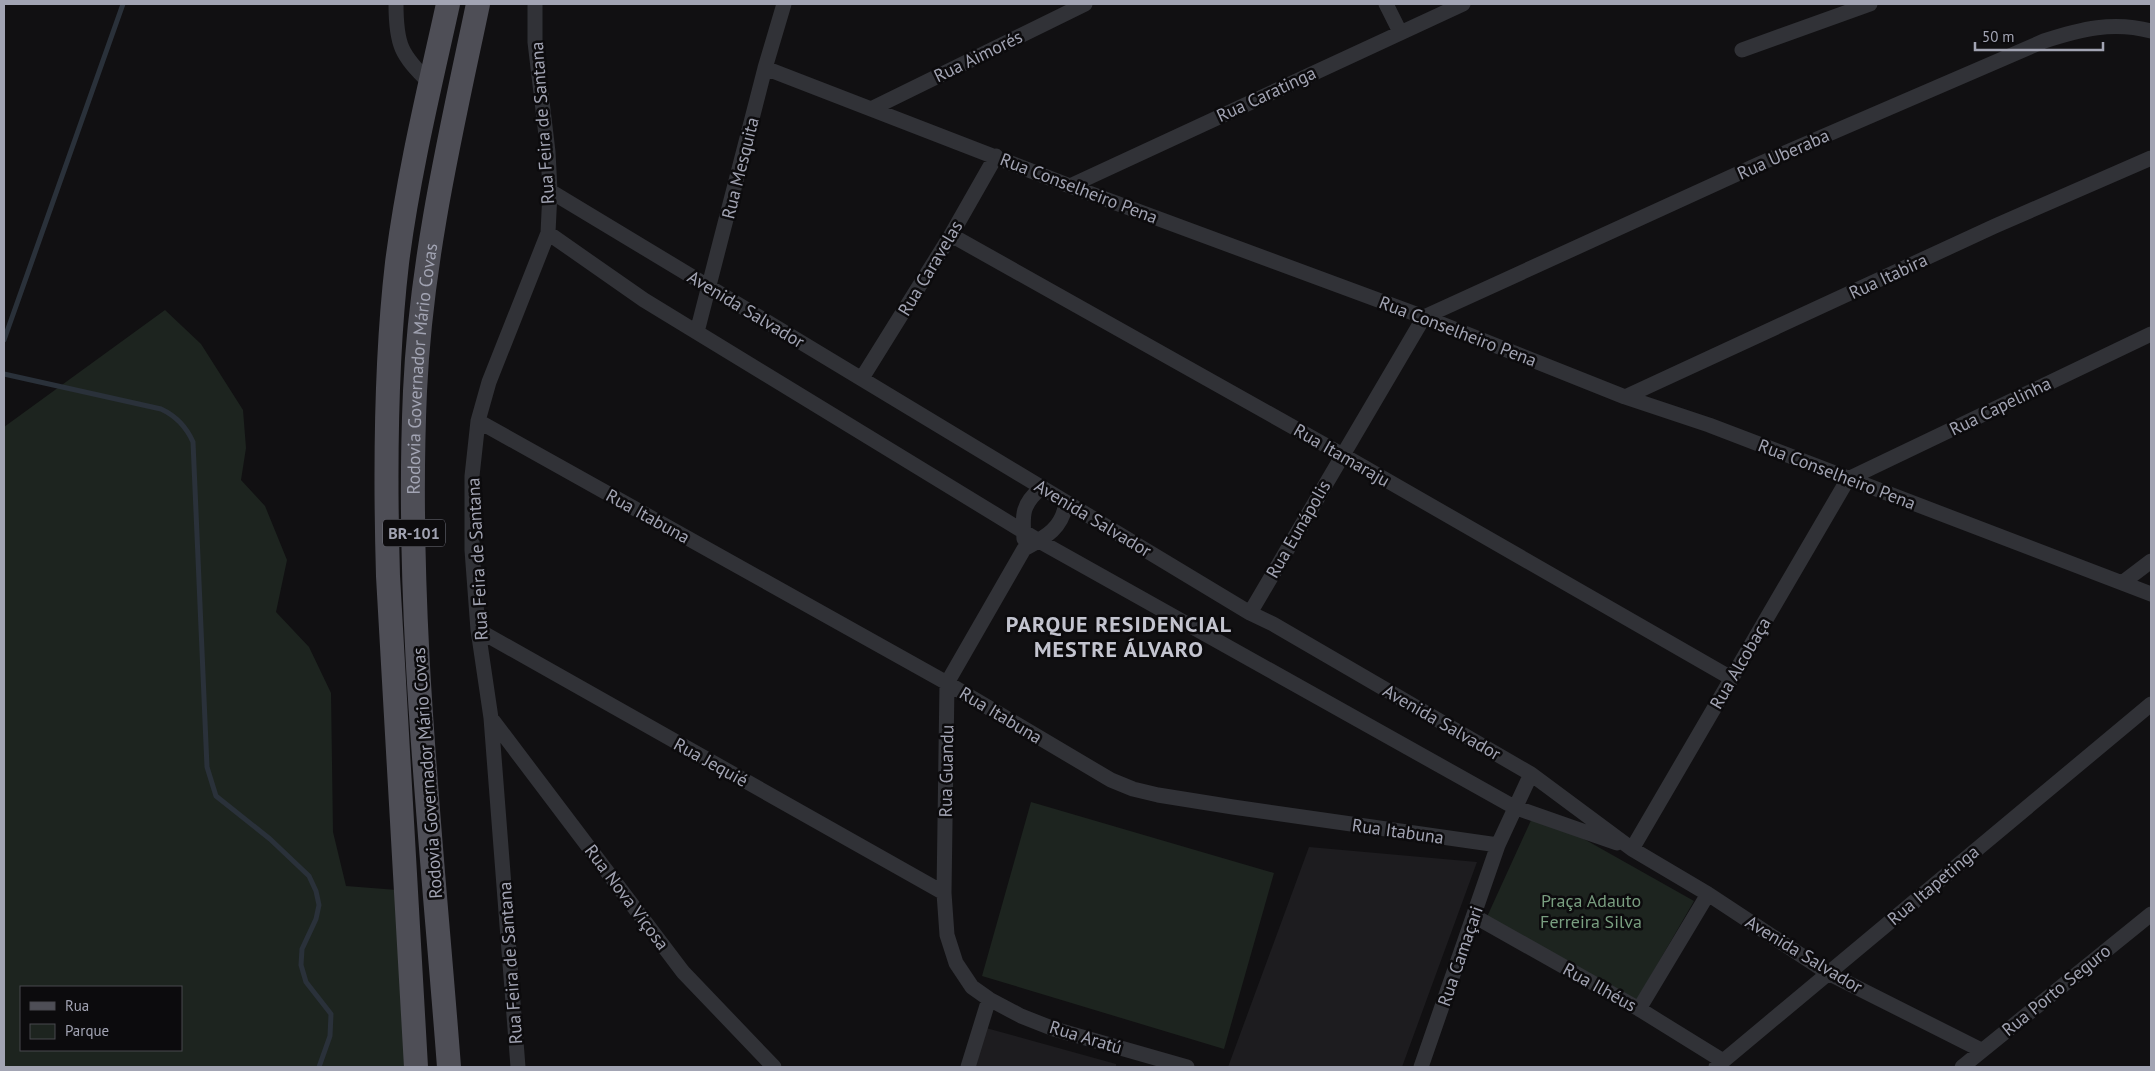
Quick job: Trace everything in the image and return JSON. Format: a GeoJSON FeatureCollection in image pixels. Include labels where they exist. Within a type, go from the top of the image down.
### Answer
{"type":"FeatureCollection","features":[{"type":"Feature","properties":{"kind":"main road","name":"Rodovia Governador Mário Covas"},"geometry":{"type":"LineString","coordinates":[[416,1067],[388,576],[387,469],[390,342],[397,263],[410,183],[448,4]]}},
{"type":"Feature","properties":{"kind":"main road","name":"Rodovia Governador Mário Covas"},"geometry":{"type":"LineString","coordinates":[[449,1067],[414,596],[415,390],[428,251],[478,4]]}},
{"type":"Feature","properties":{"kind":"street"},"geometry":{"type":"LineString","coordinates":[[396,4],[396,23],[402,52],[430,83]]}},
{"type":"Feature","properties":{"kind":"street","name":"Rua Feira de Santana"},"geometry":{"type":"LineString","coordinates":[[518,1067],[491,718],[478,630],[472,550],[472,485],[478,420],[495,365],[548,233],[550,191],[548,152],[535,42],[535,4]]}},
{"type":"Feature","properties":{"kind":"street","name":"Rua Mesquita"},"geometry":{"type":"LineString","coordinates":[[697,332],[710,288],[765,68],[784,4]]}},
{"type":"Feature","properties":{"kind":"street","name":"Rua Aimorés"},"geometry":{"type":"LineString","coordinates":[[871,109],[1085,4]]}},
{"type":"Feature","properties":{"kind":"street"},"geometry":{"type":"LineString","coordinates":[[1386,4],[1400,32]]}},
{"type":"Feature","properties":{"kind":"street","name":"Rua Caratinga"},"geometry":{"type":"LineString","coordinates":[[1070,186],[1463,4]]}},
{"type":"Feature","properties":{"kind":"street"},"geometry":{"type":"LineString","coordinates":[[1742,50],[1870,4]]}},
{"type":"Feature","properties":{"kind":"street","name":"Rua Uberaba"},"geometry":{"type":"LineString","coordinates":[[1424,317],[1759,164],[2044,41],[2079,30],[2111,25],[2133,26],[2151,31]]}},
{"type":"Feature","properties":{"kind":"street","name":"Rua Conselheiro Pena"},"geometry":{"type":"LineString","coordinates":[[765,68],[1070,186],[1424,317],[1625,397],[1710,425],[2151,594]]}},
{"type":"Feature","properties":{"kind":"street","name":"Rua Caravelas"},"geometry":{"type":"LineString","coordinates":[[862,378],[951,235],[996,156]]}},
{"type":"Feature","properties":{"kind":"street","name":"Rua Itabira"},"geometry":{"type":"LineString","coordinates":[[1625,397],[1995,226],[2151,158]]}},
{"type":"Feature","properties":{"kind":"street","name":"Avenida Salvador"},"geometry":{"type":"LineString","coordinates":[[550,191],[1250,613],[1274,624],[1531,774],[1632,849],[1708,894],[1828,973],[1981,1050]]}},
{"type":"Feature","properties":{"kind":"street","name":"Avenida Salvador"},"geometry":{"type":"LineString","coordinates":[[548,233],[644,300],[1039,541],[1514,807],[1632,849]]}},
{"type":"Feature","properties":{"kind":"street","name":"Rua Itamaraju"},"geometry":{"type":"LineString","coordinates":[[951,235],[1341,454],[1731,678]]}},
{"type":"Feature","properties":{"kind":"street","name":"Rua Eunápolis"},"geometry":{"type":"LineString","coordinates":[[1250,613],[1341,454],[1424,317]]}},
{"type":"Feature","properties":{"kind":"street","name":"Rua Capelinha"},"geometry":{"type":"LineString","coordinates":[[1848,479],[2151,334]]}},
{"type":"Feature","properties":{"kind":"street","name":"Rua Itabuna"},"geometry":{"type":"LineString","coordinates":[[478,420],[947,683],[1083,765],[1133,789],[1233,807],[1498,845]]}},
{"type":"Feature","properties":{"kind":"street","name":"Rua Alcobaça"},"geometry":{"type":"LineString","coordinates":[[1632,849],[1848,479]]}},
{"type":"Feature","properties":{"kind":"street"},"geometry":{"type":"LineString","coordinates":[[1042,488],[1033,495],[1023,510],[1024,549],[1039,541],[1057,527],[1063,519],[1066,502]]}},
{"type":"Feature","properties":{"kind":"street","name":"Rua Guandu"},"geometry":{"type":"LineString","coordinates":[[944,893],[947,683],[1024,549]]}},
{"type":"Feature","properties":{"kind":"street"},"geometry":{"type":"LineString","coordinates":[[2122,583],[2151,561]]}},
{"type":"Feature","properties":{"kind":"street","name":"Rua Jequié"},"geometry":{"type":"LineString","coordinates":[[478,630],[944,893]]}},
{"type":"Feature","properties":{"kind":"street","name":"Rua Itapetinga"},"geometry":{"type":"LineString","coordinates":[[1719,1064],[2151,704]]}},
{"type":"Feature","properties":{"kind":"street","name":"Rua Nova Viçosa"},"geometry":{"type":"LineString","coordinates":[[491,718],[682,972],[774,1067]]}},
{"type":"Feature","properties":{"kind":"street"},"geometry":{"type":"LineString","coordinates":[[1498,845],[1514,807],[1531,774]]}},
{"type":"Feature","properties":{"kind":"street","name":"Rua Camaçari"},"geometry":{"type":"LineString","coordinates":[[1421,1067],[1498,845]]}},
{"type":"Feature","properties":{"kind":"street","name":"Rua Aratú"},"geometry":{"type":"LineString","coordinates":[[944,893],[947,935],[956,963],[972,987],[989,999],[1021,1016],[1054,1029],[1187,1067]]}},
{"type":"Feature","properties":{"kind":"street"},"geometry":{"type":"LineString","coordinates":[[1639,1009],[1708,894]]}},
{"type":"Feature","properties":{"kind":"street","name":"Rua Porto Seguro"},"geometry":{"type":"LineString","coordinates":[[1962,1067],[2151,914]]}},
{"type":"Feature","properties":{"kind":"street","name":"Rua Ilhéus"},"geometry":{"type":"LineString","coordinates":[[1474,916],[1639,1009],[1719,1064]]}},
{"type":"Feature","properties":{"kind":"street"},"geometry":{"type":"LineString","coordinates":[[968,1067],[989,999]]}},
{"type":"Feature","properties":{"kind":"shaded area"},"geometry":{"type":"Polygon","coordinates":[[[1309,847],[1477,862],[1402,1067],[1228,1067],[1309,847]]]}},
{"type":"Feature","properties":{"kind":"shaded area"},"geometry":{"type":"Polygon","coordinates":[[[986,1028],[1116,1064],[1116,1067],[975,1067],[986,1028]]]}},
{"type":"Feature","properties":{"kind":"green space"},"geometry":{"type":"Polygon","coordinates":[[[165,310],[201,344],[243,410],[246,448],[241,480],[265,506],[287,560],[276,612],[309,647],[331,693],[333,832],[346,886],[397,890],[410,1067],[4,1067],[4,427],[165,310]]]}},
{"type":"Feature","properties":{"kind":"green space"},"geometry":{"type":"Polygon","coordinates":[[[1031,802],[1274,873],[1224,1049],[982,976],[1031,802]]]}},
{"type":"Feature","properties":{"kind":"green space","name":"Praça Adauto Ferreira Silva"},"geometry":{"type":"Polygon","coordinates":[[[1533,816],[1552,821],[1694,901],[1635,1003],[1486,919],[1533,816]]]}},
{"type":"Feature","properties":{"kind":"waterway"},"geometry":{"type":"LineString","coordinates":[[4,340],[123,4]]}},
{"type":"Feature","properties":{"kind":"waterway"},"geometry":{"type":"LineString","coordinates":[[4,374],[161,409],[180,422],[193,442],[207,767],[216,796],[270,839],[309,876],[316,891],[319,905],[316,919],[302,949],[301,965],[306,982],[331,1014],[330,1036],[319,1067]]}},
{"type":"Feature","properties":{"kind":"district","name":"PARQUE RESIDENCIAL MESTRE ÁLVARO"},"geometry":{"type":"Point","coordinates":[1119,636]}}]}
